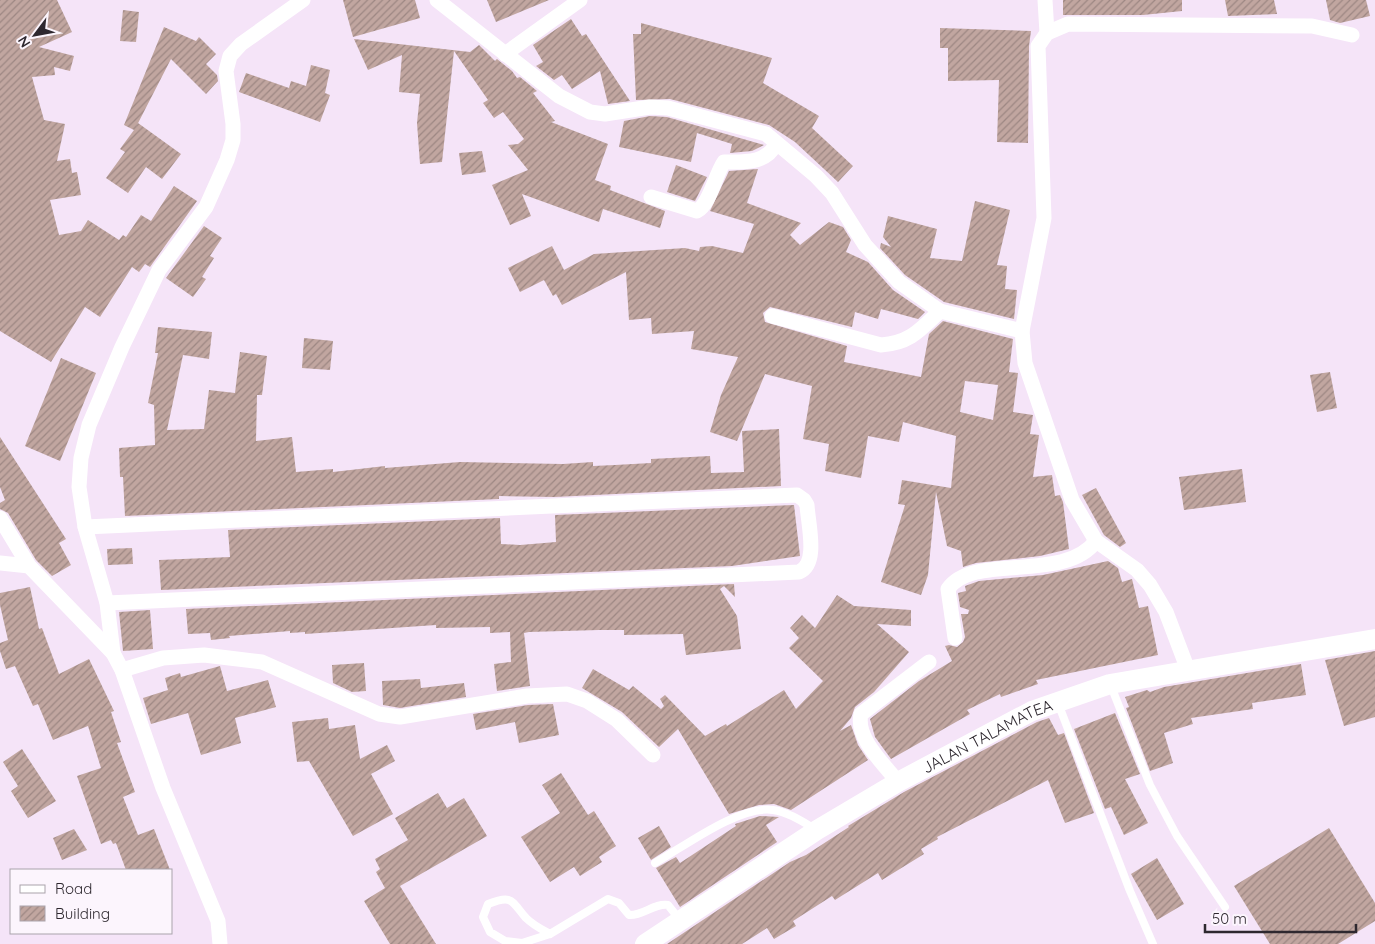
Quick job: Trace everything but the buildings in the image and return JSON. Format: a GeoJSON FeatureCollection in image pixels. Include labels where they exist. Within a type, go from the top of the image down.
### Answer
{"type":"FeatureCollection","features":[{"type":"Feature","properties":{"kind":"street"},"geometry":{"type":"LineString","coordinates":[[113,653],[107,603],[85,527],[79,487],[81,458],[89,425],[122,347],[160,270],[206,207],[227,160],[233,140],[231,101],[226,71],[230,56],[241,44],[303,0]]}},
{"type":"Feature","properties":{"kind":"street"},"geometry":{"type":"LineString","coordinates":[[437,0],[559,96],[590,112],[605,114],[650,107],[668,108],[766,134],[816,176],[832,193],[865,246],[899,282],[940,311],[1022,331]]}},
{"type":"Feature","properties":{"kind":"street"},"geometry":{"type":"LineString","coordinates":[[505,54],[580,0]]}},
{"type":"Feature","properties":{"kind":"street"},"geometry":{"type":"LineString","coordinates":[[1045,0],[1047,33]]}},
{"type":"Feature","properties":{"kind":"street"},"geometry":{"type":"LineString","coordinates":[[1188,670],[1166,612],[1150,585],[1137,570],[1096,541],[1072,500],[1025,363],[1022,331],[1044,218],[1038,46],[1047,33],[1068,24],[1312,26],[1352,35]]}},
{"type":"Feature","properties":{"kind":"street"},"geometry":{"type":"LineString","coordinates":[[650,197],[697,211],[704,205],[717,172],[724,162],[760,159],[771,154],[776,144]]}},
{"type":"Feature","properties":{"kind":"street"},"geometry":{"type":"LineString","coordinates":[[772,316],[881,345],[898,344],[912,337],[940,311]]}},
{"type":"Feature","properties":{"kind":"street"},"geometry":{"type":"LineString","coordinates":[[85,527],[797,495],[807,505],[811,559],[805,570],[799,572],[107,603]]}},
{"type":"Feature","properties":{"kind":"street"},"geometry":{"type":"LineString","coordinates":[[0,518],[29,566],[113,653],[122,670],[163,788],[218,921],[220,944]]}},
{"type":"Feature","properties":{"kind":"street"},"geometry":{"type":"LineString","coordinates":[[955,638],[948,589],[953,582],[969,575],[1000,569],[1066,562],[1089,551],[1096,541]]}},
{"type":"Feature","properties":{"kind":"street"},"geometry":{"type":"LineString","coordinates":[[0,563],[29,566]]}},
{"type":"Feature","properties":{"kind":"street","name":"JALAN TALAMATEA"},"geometry":{"type":"LineString","coordinates":[[645,944],[817,830],[898,782],[1032,710],[1110,684],[1375,639]]}},
{"type":"Feature","properties":{"kind":"street"},"geometry":{"type":"LineString","coordinates":[[122,670],[163,658],[204,655],[235,657],[262,662],[379,714],[400,717],[528,696],[567,694],[587,701],[617,720],[653,755]]}},
{"type":"Feature","properties":{"kind":"street"},"geometry":{"type":"LineString","coordinates":[[898,782],[864,737],[859,721],[861,714],[929,662]]}},
{"type":"Feature","properties":{"kind":"lane"},"geometry":{"type":"LineString","coordinates":[[1110,684],[1150,784],[1178,836],[1225,907]]}},
{"type":"Feature","properties":{"kind":"lane"},"geometry":{"type":"LineString","coordinates":[[1057,701],[1130,892],[1153,944]]}},
{"type":"Feature","properties":{"kind":"lane"},"geometry":{"type":"LineString","coordinates":[[655,863],[739,816],[761,809],[783,812],[817,830]]}},
{"type":"Feature","properties":{"kind":"lane"},"geometry":{"type":"LineString","coordinates":[[550,934],[526,918],[515,902],[503,898],[488,904],[483,917],[490,932],[504,941],[522,943],[550,934],[608,899],[619,902],[629,915],[635,915],[661,904],[668,905],[680,920]]}}]}
